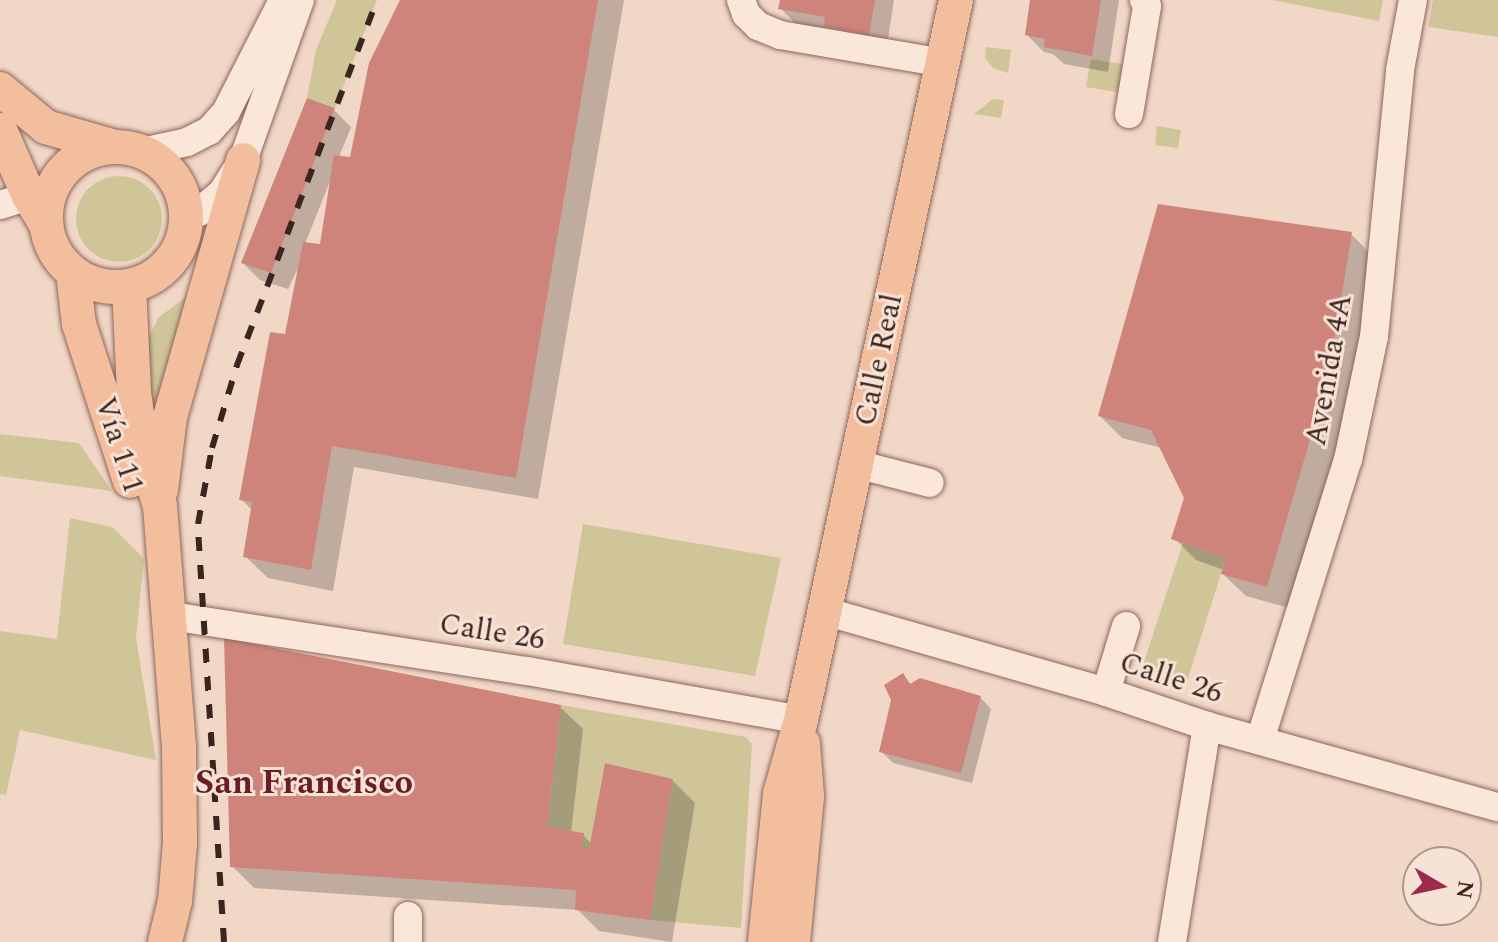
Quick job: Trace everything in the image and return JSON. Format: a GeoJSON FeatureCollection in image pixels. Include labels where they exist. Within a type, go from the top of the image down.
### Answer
{"type":"FeatureCollection","features":[{"type":"Feature","properties":{"kind":"main road","name":"Calle Real"},"geometry":{"type":"LineString","coordinates":[[765,942],[780,794],[801,720],[956,0]]}},
{"type":"Feature","properties":{"kind":"main road"},"geometry":{"type":"LineString","coordinates":[[0,89],[46,127],[156,160],[176,182],[186,212],[184,232],[165,268],[129,286],[90,283],[73,273],[25,208],[0,130]]}},
{"type":"Feature","properties":{"kind":"main road"},"geometry":{"type":"LineString","coordinates":[[25,208],[48,200],[57,179],[72,162],[93,151],[129,150]]}},
{"type":"Feature","properties":{"kind":"main road"},"geometry":{"type":"LineString","coordinates":[[160,506],[170,417],[243,160]]}},
{"type":"Feature","properties":{"kind":"main road","name":"Vía 111"},"geometry":{"type":"LineString","coordinates":[[73,273],[79,324],[171,616]]}},
{"type":"Feature","properties":{"kind":"main road","name":"Vía 111"},"geometry":{"type":"LineString","coordinates":[[129,286],[134,393],[142,449],[160,506],[179,746],[180,843],[175,901],[165,942]]}},
{"type":"Feature","properties":{"kind":"main road","name":"Calle Real"},"geometry":{"type":"LineString","coordinates":[[793,942],[807,796],[801,720]]}},
{"type":"Feature","properties":{"kind":"street"},"geometry":{"type":"LineString","coordinates":[[129,150],[187,142],[209,131],[226,112],[283,0]]}},
{"type":"Feature","properties":{"kind":"street"},"geometry":{"type":"LineString","coordinates":[[186,212],[199,212],[222,193],[243,160],[300,0]]}},
{"type":"Feature","properties":{"kind":"street"},"geometry":{"type":"LineString","coordinates":[[741,0],[746,14],[758,26],[780,35],[943,63]]}},
{"type":"Feature","properties":{"kind":"street"},"geometry":{"type":"LineString","coordinates":[[1129,114],[1147,6],[1144,0]]}},
{"type":"Feature","properties":{"kind":"street","name":"Avenida 4A"},"geometry":{"type":"LineString","coordinates":[[1260,740],[1348,460],[1374,337],[1400,70],[1413,0]]}},
{"type":"Feature","properties":{"kind":"street"},"geometry":{"type":"LineString","coordinates":[[856,464],[930,483]]}},
{"type":"Feature","properties":{"kind":"street","name":"Calle 26"},"geometry":{"type":"LineString","coordinates":[[824,611],[1106,692],[1207,726],[1498,807]]}},
{"type":"Feature","properties":{"kind":"street","name":"Calle 26"},"geometry":{"type":"LineString","coordinates":[[171,616],[503,668],[801,720]]}},
{"type":"Feature","properties":{"kind":"street"},"geometry":{"type":"LineString","coordinates":[[1106,692],[1126,626]]}},
{"type":"Feature","properties":{"kind":"street"},"geometry":{"type":"LineString","coordinates":[[1172,942],[1207,726]]}},
{"type":"Feature","properties":{"kind":"shaded area"},"geometry":{"type":"Polygon","coordinates":[[[337,0],[377,0],[335,108],[307,98],[316,50],[337,0]]]}},
{"type":"Feature","properties":{"kind":"shaded area"},"geometry":{"type":"Polygon","coordinates":[[[1272,0],[1383,0],[1379,21],[1272,0]]]}},
{"type":"Feature","properties":{"kind":"shaded area"},"geometry":{"type":"Polygon","coordinates":[[[1433,0],[1498,0],[1498,37],[1428,27],[1433,0]]]}},
{"type":"Feature","properties":{"kind":"shaded area"},"geometry":{"type":"Polygon","coordinates":[[[986,47],[1011,50],[1008,73],[993,68],[985,58],[986,47]]]}},
{"type":"Feature","properties":{"kind":"shaded area"},"geometry":{"type":"Polygon","coordinates":[[[1091,59],[1127,65],[1123,93],[1086,87],[1091,59]]]}},
{"type":"Feature","properties":{"kind":"shaded area"},"geometry":{"type":"Polygon","coordinates":[[[993,99],[1004,100],[1001,118],[974,114],[993,99]]]}},
{"type":"Feature","properties":{"kind":"shaded area"},"geometry":{"type":"Polygon","coordinates":[[[1157,126],[1181,130],[1178,148],[1155,145],[1157,126]]]}},
{"type":"Feature","properties":{"kind":"shaded area"},"geometry":{"type":"Polygon","coordinates":[[[119,176],[135,180],[149,189],[158,203],[162,219],[158,235],[149,249],[135,258],[119,262],[103,258],[89,249],[80,235],[76,219],[80,203],[89,189],[103,180],[119,176]]]}},
{"type":"Feature","properties":{"kind":"shaded area"},"geometry":{"type":"Polygon","coordinates":[[[193,292],[160,418],[151,411],[148,338],[159,317],[193,292]]]}},
{"type":"Feature","properties":{"kind":"shaded area"},"geometry":{"type":"Polygon","coordinates":[[[0,434],[79,443],[112,491],[0,476],[0,434]]]}},
{"type":"Feature","properties":{"kind":"shaded area"},"geometry":{"type":"Polygon","coordinates":[[[70,518],[112,527],[144,559],[136,638],[156,760],[20,730],[6,795],[0,794],[0,631],[57,639],[70,518]]]}},
{"type":"Feature","properties":{"kind":"shaded area"},"geometry":{"type":"Polygon","coordinates":[[[583,524],[781,558],[755,676],[563,644],[583,524]]]}},
{"type":"Feature","properties":{"kind":"shaded area"},"geometry":{"type":"Polygon","coordinates":[[[1183,543],[1226,558],[1187,681],[1142,668],[1183,543]]]}},
{"type":"Feature","properties":{"kind":"shaded area"},"geometry":{"type":"Polygon","coordinates":[[[561,705],[746,737],[752,744],[741,928],[650,920],[673,779],[605,763],[589,849],[582,848],[583,833],[547,827],[561,705]]]}},
{"type":"Feature","properties":{"kind":"building"},"geometry":{"type":"Polygon","coordinates":[[[400,0],[598,0],[516,478],[332,446],[311,570],[243,557],[252,502],[239,500],[270,332],[285,334],[303,242],[320,244],[334,155],[350,157],[369,63],[400,0]]]}},
{"type":"Feature","properties":{"kind":"building"},"geometry":{"type":"Polygon","coordinates":[[[780,0],[875,0],[869,35],[824,26],[825,17],[778,9],[780,0]]]}},
{"type":"Feature","properties":{"kind":"building"},"geometry":{"type":"Polygon","coordinates":[[[1030,0],[1101,0],[1092,56],[1044,47],[1045,39],[1025,35],[1030,0]]]}},
{"type":"Feature","properties":{"kind":"building"},"geometry":{"type":"Polygon","coordinates":[[[307,98],[335,108],[271,273],[241,263],[307,98]]]}},
{"type":"Feature","properties":{"kind":"building"},"geometry":{"type":"Polygon","coordinates":[[[1158,204],[1352,232],[1328,378],[1267,587],[1221,574],[1226,558],[1171,539],[1184,498],[1151,430],[1098,416],[1158,204]]]}},
{"type":"Feature","properties":{"kind":"building"},"geometry":{"type":"Polygon","coordinates":[[[224,638],[561,705],[547,827],[584,833],[582,848],[589,849],[605,763],[673,779],[650,920],[575,910],[576,890],[230,867],[224,638]]]}},
{"type":"Feature","properties":{"kind":"building"},"geometry":{"type":"Polygon","coordinates":[[[903,673],[910,684],[920,678],[981,696],[961,773],[879,752],[891,700],[884,685],[903,673]]]}},
{"type":"Feature","properties":{"kind":"railway"},"geometry":{"type":"LineString","coordinates":[[224,942],[198,524],[212,448],[237,365],[377,0]]}},
{"type":"Feature","properties":{"kind":"district","name":"San Francisco"},"geometry":{"type":"Point","coordinates":[304,784]}}]}
